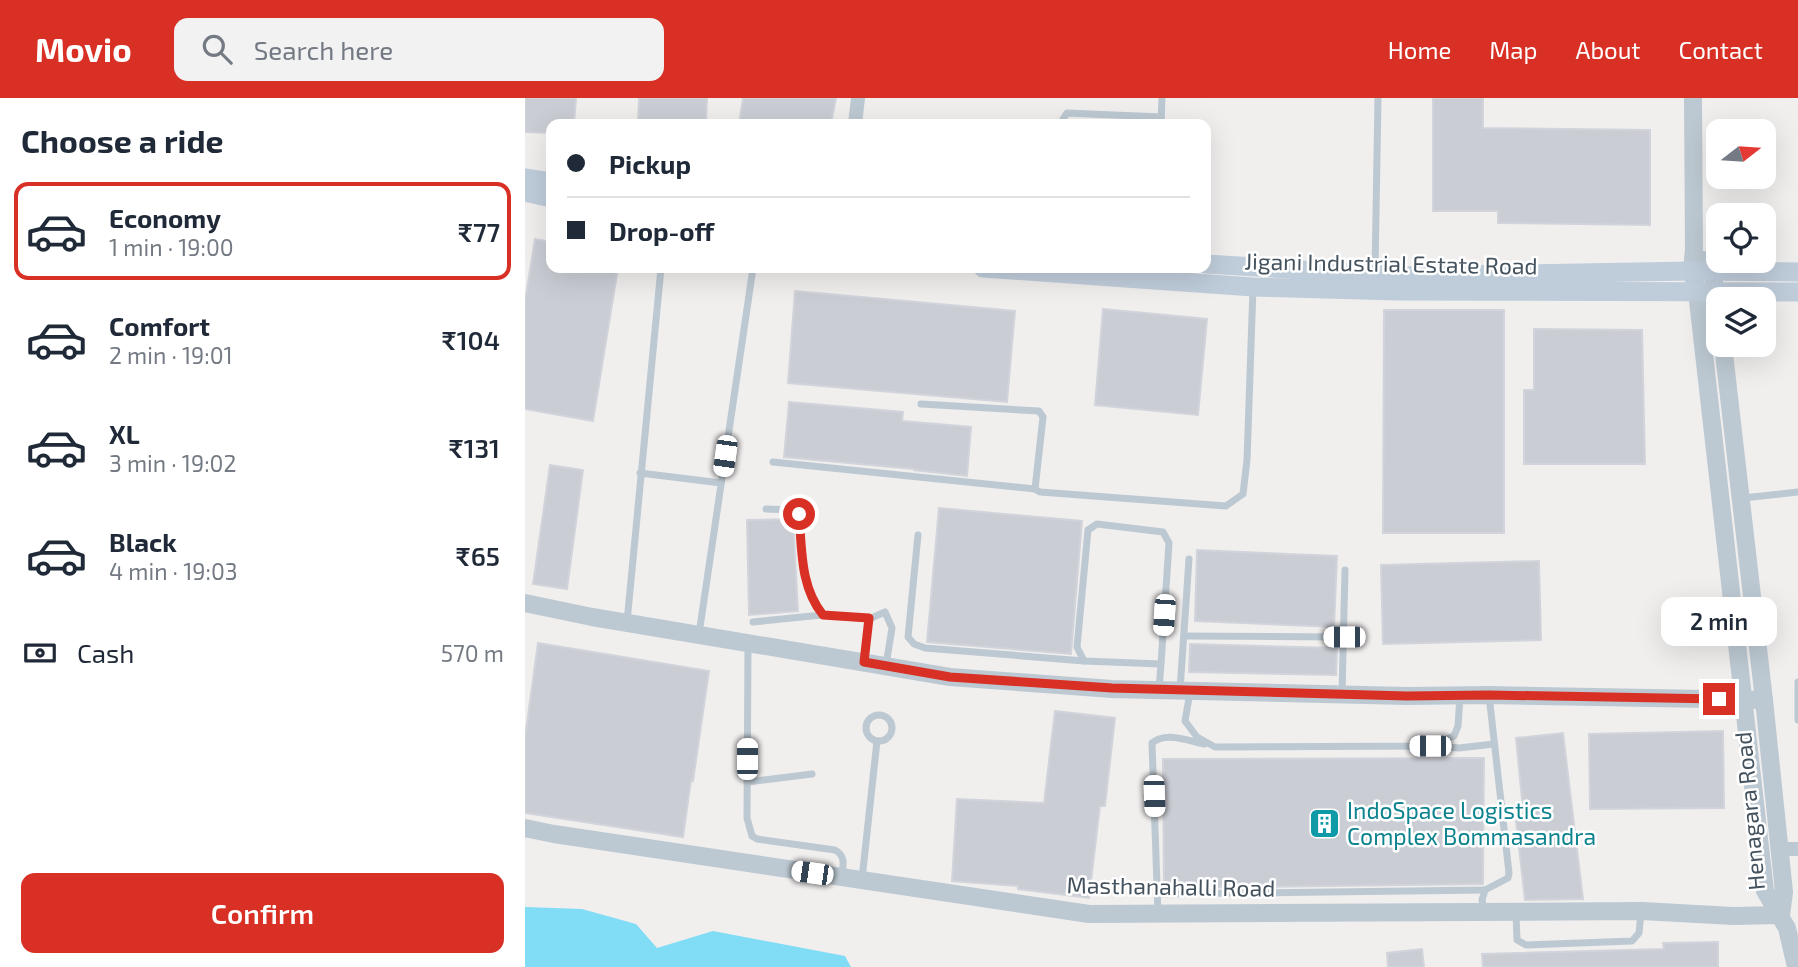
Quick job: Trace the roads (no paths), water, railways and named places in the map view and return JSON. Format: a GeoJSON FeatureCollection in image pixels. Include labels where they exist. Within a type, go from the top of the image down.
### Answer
{"type":"FeatureCollection","features":[{"type":"Feature","properties":{"kind":"main road"},"geometry":{"type":"LineString","coordinates":[[525,178],[546,181]]}},
{"type":"Feature","properties":{"kind":"main road"},"geometry":{"type":"LineString","coordinates":[[525,192],[546,197]]}},
{"type":"Feature","properties":{"kind":"main road","name":"Jigani Industrial Estate Road"},"geometry":{"type":"LineString","coordinates":[[1211,264],[1374,275],[1706,272]]}},
{"type":"Feature","properties":{"kind":"main road","name":"Jigani Industrial Estate Road"},"geometry":{"type":"LineString","coordinates":[[1776,272],[1798,272]]}},
{"type":"Feature","properties":{"kind":"main road","name":"Jigani Industrial Estate Road"},"geometry":{"type":"LineString","coordinates":[[1050,273],[1253,288],[1706,298]]}},
{"type":"Feature","properties":{"kind":"main road","name":"Jigani Industrial Estate Road"},"geometry":{"type":"LineString","coordinates":[[1776,294],[1798,292]]}},
{"type":"Feature","properties":{"kind":"street"},"geometry":{"type":"LineString","coordinates":[[856,119],[858,98]]}},
{"type":"Feature","properties":{"kind":"street","name":"Henagara Road"},"geometry":{"type":"LineString","coordinates":[[1693,98],[1692,271],[1706,291]]}},
{"type":"Feature","properties":{"kind":"street"},"geometry":{"type":"LineString","coordinates":[[1694,249],[1706,264]]}},
{"type":"Feature","properties":{"kind":"street","name":"Henagara Road"},"geometry":{"type":"LineString","coordinates":[[1716,357],[1745,699],[1765,891],[1781,915]]}},
{"type":"Feature","properties":{"kind":"street","name":"Henagara Road"},"geometry":{"type":"LineString","coordinates":[[1724,357],[1764,700],[1777,849],[1784,892],[1781,915]]}},
{"type":"Feature","properties":{"kind":"street"},"geometry":{"type":"LineString","coordinates":[[525,603],[627,623],[950,677],[1159,690],[1764,700]]}},
{"type":"Feature","properties":{"kind":"street","name":"Masthanahalli Road"},"geometry":{"type":"LineString","coordinates":[[525,828],[1089,914],[1641,911],[1733,916],[1781,915]]}},
{"type":"Feature","properties":{"kind":"street"},"geometry":{"type":"LineString","coordinates":[[1777,849],[1798,849]]}},
{"type":"Feature","properties":{"kind":"street"},"geometry":{"type":"LineString","coordinates":[[1781,915],[1787,928],[1796,967]]}},
{"type":"Feature","properties":{"kind":"lane"},"geometry":{"type":"LineString","coordinates":[[1161,119],[1163,98]]}},
{"type":"Feature","properties":{"kind":"lane"},"geometry":{"type":"LineString","coordinates":[[1374,275],[1378,98]]}},
{"type":"Feature","properties":{"kind":"lane"},"geometry":{"type":"LineString","coordinates":[[1063,119],[1067,113],[1148,119]]}},
{"type":"Feature","properties":{"kind":"lane"},"geometry":{"type":"LineString","coordinates":[[627,623],[661,273]]}},
{"type":"Feature","properties":{"kind":"lane"},"geometry":{"type":"LineString","coordinates":[[699,635],[752,273]]}},
{"type":"Feature","properties":{"kind":"lane"},"geometry":{"type":"LineString","coordinates":[[773,462],[1035,489],[1040,492],[1226,506],[1243,494],[1247,460],[1253,288]]}},
{"type":"Feature","properties":{"kind":"lane"},"geometry":{"type":"LineString","coordinates":[[921,404],[1039,411],[1043,417],[1035,489]]}},
{"type":"Feature","properties":{"kind":"lane"},"geometry":{"type":"LineString","coordinates":[[641,472],[721,483]]}},
{"type":"Feature","properties":{"kind":"lane"},"geometry":{"type":"LineString","coordinates":[[1741,498],[1798,492]]}},
{"type":"Feature","properties":{"kind":"lane"},"geometry":{"type":"LineString","coordinates":[[766,509],[794,510],[799,514],[806,585],[814,604],[823,615]]}},
{"type":"Feature","properties":{"kind":"lane"},"geometry":{"type":"LineString","coordinates":[[1084,661],[1077,647],[1088,530],[1097,524],[1163,532],[1169,543],[1159,690]]}},
{"type":"Feature","properties":{"kind":"lane"},"geometry":{"type":"LineString","coordinates":[[918,535],[908,637],[913,643],[925,648],[1084,661],[1161,664]]}},
{"type":"Feature","properties":{"kind":"lane"},"geometry":{"type":"LineString","coordinates":[[1189,559],[1184,636],[1185,722],[1197,737],[1215,747]]}},
{"type":"Feature","properties":{"kind":"lane"},"geometry":{"type":"LineString","coordinates":[[1342,694],[1345,570]]}},
{"type":"Feature","properties":{"kind":"lane"},"geometry":{"type":"LineString","coordinates":[[753,622],[823,615],[869,618],[885,612],[892,628],[886,666]]}},
{"type":"Feature","properties":{"kind":"lane"},"geometry":{"type":"LineString","coordinates":[[864,662],[869,618]]}},
{"type":"Feature","properties":{"kind":"lane"},"geometry":{"type":"LineString","coordinates":[[1184,636],[1344,637]]}},
{"type":"Feature","properties":{"kind":"lane"},"geometry":{"type":"LineString","coordinates":[[748,643],[747,818],[752,835],[764,841],[835,850],[841,853],[843,860],[842,877]]}},
{"type":"Feature","properties":{"kind":"lane"},"geometry":{"type":"LineString","coordinates":[[1798,682],[1798,720]]}},
{"type":"Feature","properties":{"kind":"lane"},"geometry":{"type":"LineString","coordinates":[[1430,746],[1454,736],[1458,726],[1460,695]]}},
{"type":"Feature","properties":{"kind":"lane"},"geometry":{"type":"LineString","coordinates":[[1158,894],[1485,890],[1508,878],[1489,695]]}},
{"type":"Feature","properties":{"kind":"lane"},"geometry":{"type":"LineString","coordinates":[[1159,914],[1152,743],[1160,737],[1215,747],[1459,748],[1494,744]]}},
{"type":"Feature","properties":{"kind":"lane"},"geometry":{"type":"LineString","coordinates":[[862,880],[877,741]]}},
{"type":"Feature","properties":{"kind":"lane"},"geometry":{"type":"LineString","coordinates":[[747,782],[812,774]]}},
{"type":"Feature","properties":{"kind":"lane"},"geometry":{"type":"LineString","coordinates":[[1484,913],[1482,900],[1485,890]]}},
{"type":"Feature","properties":{"kind":"lane"},"geometry":{"type":"LineString","coordinates":[[1195,914],[1196,894]]}},
{"type":"Feature","properties":{"kind":"lane"},"geometry":{"type":"LineString","coordinates":[[1516,912],[1517,940],[1525,945],[1632,941],[1639,933],[1641,911]]}},
{"type":"Feature","properties":{"kind":"water"},"geometry":{"type":"Polygon","coordinates":[[[525,907],[582,909],[636,924],[657,948],[713,931],[845,956],[851,967],[525,967],[525,907]]]}},
{"type":"Feature","properties":{"kind":"place","name":"IndoSpace Logistics Complex Bommasandra"},"geometry":{"type":"Point","coordinates":[1324,824]}}]}
